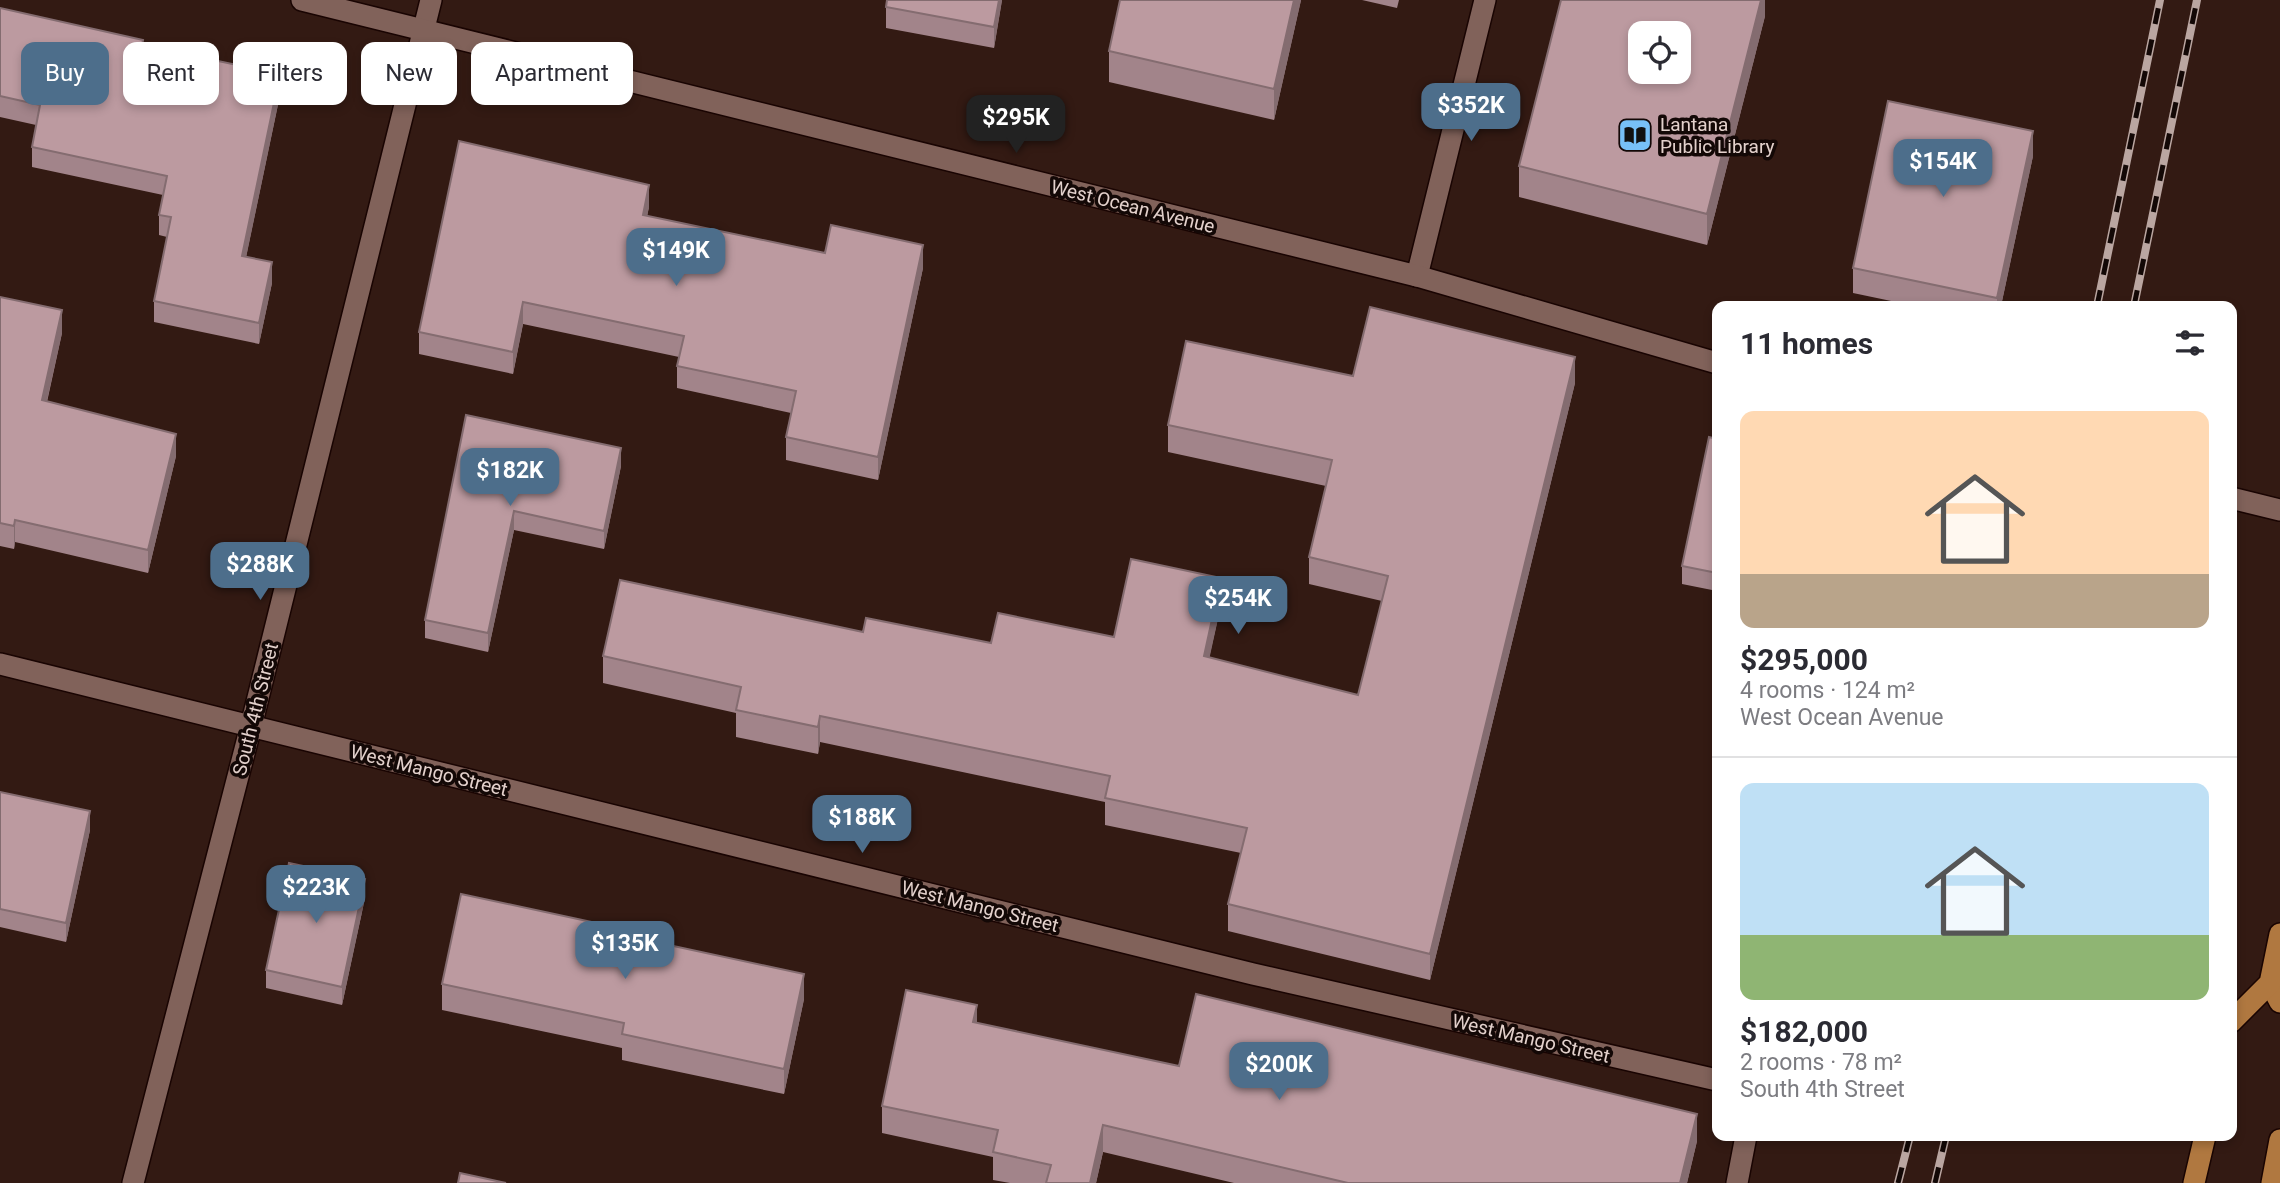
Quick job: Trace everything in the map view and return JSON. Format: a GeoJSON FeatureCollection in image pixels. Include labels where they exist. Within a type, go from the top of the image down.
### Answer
{"type":"FeatureCollection","features":[{"type":"Feature","properties":{"kind":"main road"},"geometry":{"type":"LineString","coordinates":[[2237,1016],[2270,983],[2280,934]]}},
{"type":"Feature","properties":{"kind":"main road"},"geometry":{"type":"LineString","coordinates":[[2270,983],[2280,1002]]}},
{"type":"Feature","properties":{"kind":"main road"},"geometry":{"type":"LineString","coordinates":[[2272,1183],[2280,1140]]}},
{"type":"Feature","properties":{"kind":"main road"},"geometry":{"type":"LineString","coordinates":[[2194,1183],[2204,1141]]}},
{"type":"Feature","properties":{"kind":"street","name":"West Ocean Avenue"},"geometry":{"type":"LineString","coordinates":[[302,0],[1417,276],[1712,362]]}},
{"type":"Feature","properties":{"kind":"street","name":"South 4th Street"},"geometry":{"type":"LineString","coordinates":[[133,1183],[251,726],[431,0]]}},
{"type":"Feature","properties":{"kind":"street"},"geometry":{"type":"LineString","coordinates":[[1417,276],[1485,0]]}},
{"type":"Feature","properties":{"kind":"street"},"geometry":{"type":"LineString","coordinates":[[2237,499],[2280,510]]}},
{"type":"Feature","properties":{"kind":"street","name":"West Mango Street"},"geometry":{"type":"LineString","coordinates":[[0,664],[1253,974],[1712,1079]]}},
{"type":"Feature","properties":{"kind":"street"},"geometry":{"type":"LineString","coordinates":[[1737,1183],[1745,1141]]}},
{"type":"Feature","properties":{"kind":"building"},"geometry":{"type":"Polygon","coordinates":[[[887,0],[999,0],[994,27],[886,7],[887,0]]]}},
{"type":"Feature","properties":{"kind":"building"},"geometry":{"type":"Polygon","coordinates":[[[1120,0],[1294,0],[1274,89],[1109,51],[1120,0]]]}},
{"type":"Feature","properties":{"kind":"building","name":"Lantana Public Library"},"geometry":{"type":"Polygon","coordinates":[[[1561,0],[1761,0],[1707,214],[1519,166],[1561,0]]]}},
{"type":"Feature","properties":{"kind":"building"},"geometry":{"type":"Polygon","coordinates":[[[0,8],[143,40],[123,42],[123,105],[219,105],[219,61],[233,64],[233,105],[274,105],[242,256],[272,262],[259,323],[154,301],[171,217],[159,215],[167,176],[32,147],[40,105],[109,105],[109,42],[21,42],[21,101],[0,96],[0,8]]]}},
{"type":"Feature","properties":{"kind":"building"},"geometry":{"type":"Polygon","coordinates":[[[1888,101],[2033,131],[1997,298],[1853,268],[1888,101]]]}},
{"type":"Feature","properties":{"kind":"building"},"geometry":{"type":"Polygon","coordinates":[[[459,141],[649,185],[643,215],[825,253],[831,225],[923,245],[878,457],[786,437],[796,391],[677,366],[684,336],[523,302],[513,352],[419,332],[459,141]]]}},
{"type":"Feature","properties":{"kind":"building"},"geometry":{"type":"Polygon","coordinates":[[[0,297],[62,310],[42,400],[176,434],[148,550],[15,520],[14,526],[0,523],[0,297]]]}},
{"type":"Feature","properties":{"kind":"building"},"geometry":{"type":"Polygon","coordinates":[[[1370,307],[1575,357],[1430,954],[1228,904],[1247,828],[1105,798],[1110,776],[820,716],[818,727],[736,710],[741,687],[603,656],[620,580],[863,632],[866,618],[991,643],[998,613],[1114,637],[1131,559],[1221,578],[1204,656],[1358,695],[1388,576],[1309,557],[1332,460],[1168,425],[1186,341],[1353,376],[1370,307]]]}},
{"type":"Feature","properties":{"kind":"building"},"geometry":{"type":"Polygon","coordinates":[[[466,415],[621,448],[604,531],[514,511],[488,633],[425,620],[466,415]]]}},
{"type":"Feature","properties":{"kind":"building"},"geometry":{"type":"Polygon","coordinates":[[[1709,437],[1712,438],[1712,572],[1682,566],[1709,437]]]}},
{"type":"Feature","properties":{"kind":"building"},"geometry":{"type":"Polygon","coordinates":[[[0,792],[90,811],[66,923],[0,909],[0,792]]]}},
{"type":"Feature","properties":{"kind":"building"},"geometry":{"type":"Polygon","coordinates":[[[289,863],[365,879],[342,987],[266,970],[289,863]]]}},
{"type":"Feature","properties":{"kind":"building"},"geometry":{"type":"Polygon","coordinates":[[[461,894],[615,927],[613,933],[804,974],[784,1069],[622,1034],[624,1023],[442,984],[461,894]]]}},
{"type":"Feature","properties":{"kind":"building"},"geometry":{"type":"Polygon","coordinates":[[[906,990],[977,1005],[973,1022],[1179,1066],[1196,994],[1697,1114],[1680,1183],[1348,1183],[1103,1125],[1090,1183],[1046,1183],[1051,1165],[993,1152],[998,1130],[882,1106],[906,990]]]}},
{"type":"Feature","properties":{"kind":"building"},"geometry":{"type":"Polygon","coordinates":[[[460,1173],[506,1183],[458,1183],[460,1173]]]}},
{"type":"Feature","properties":{"kind":"railway"},"geometry":{"type":"LineString","coordinates":[[2098,301],[2160,0]]}},
{"type":"Feature","properties":{"kind":"railway"},"geometry":{"type":"LineString","coordinates":[[2135,301],[2197,0]]}},
{"type":"Feature","properties":{"kind":"railway"},"geometry":{"type":"LineString","coordinates":[[1898,1183],[1909,1141]]}},
{"type":"Feature","properties":{"kind":"railway"},"geometry":{"type":"LineString","coordinates":[[1935,1183],[1945,1141]]}},
{"type":"Feature","properties":{"kind":"place","name":"Lantana Public Library"},"geometry":{"type":"Point","coordinates":[1635,135]}}]}
